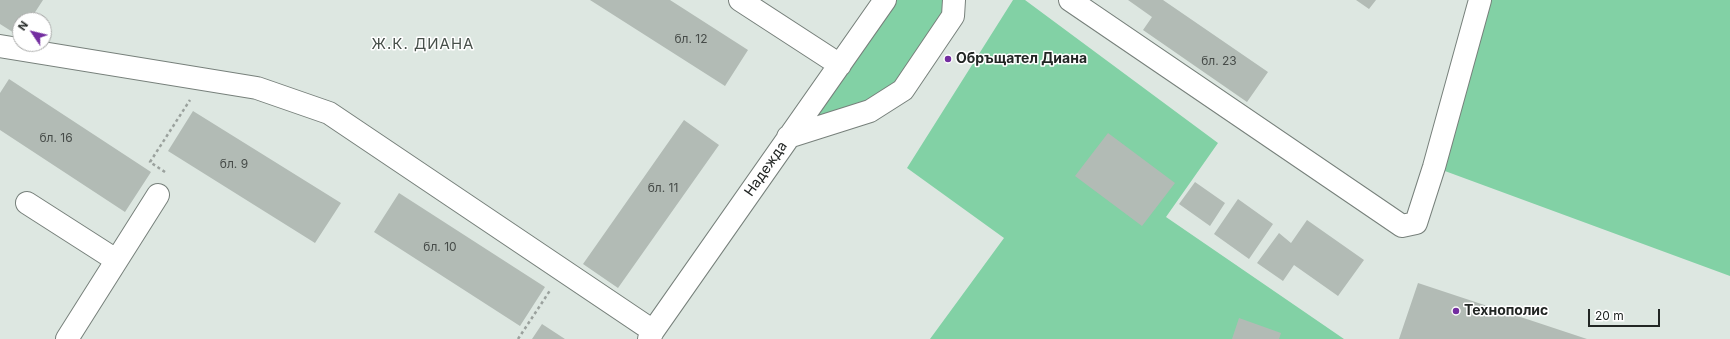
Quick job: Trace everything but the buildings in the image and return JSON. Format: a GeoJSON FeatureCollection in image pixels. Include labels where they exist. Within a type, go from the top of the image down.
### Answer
{"type":"FeatureCollection","features":[{"type":"Feature","properties":{"kind":"street"},"geometry":{"type":"LineString","coordinates":[[740,0],[840,65]]}},
{"type":"Feature","properties":{"kind":"street","name":"Надежда"},"geometry":{"type":"LineString","coordinates":[[651,335],[885,0]]}},
{"type":"Feature","properties":{"kind":"street"},"geometry":{"type":"LineString","coordinates":[[788,137],[870,111],[903,90],[953,16],[954,0]]}},
{"type":"Feature","properties":{"kind":"street"},"geometry":{"type":"LineString","coordinates":[[1070,0],[1402,226],[1416,223],[1436,159],[1480,0]]}},
{"type":"Feature","properties":{"kind":"street"},"geometry":{"type":"LineString","coordinates":[[0,46],[257,88],[328,113],[564,271],[651,335]]}},
{"type":"Feature","properties":{"kind":"street"},"geometry":{"type":"LineString","coordinates":[[67,339],[158,195]]}},
{"type":"Feature","properties":{"kind":"street"},"geometry":{"type":"LineString","coordinates":[[27,203],[116,260]]}},
{"type":"Feature","properties":{"kind":"path"},"geometry":{"type":"LineString","coordinates":[[158,195],[170,175],[150,162],[203,80]]}},
{"type":"Feature","properties":{"kind":"path"},"geometry":{"type":"LineString","coordinates":[[518,339],[564,271]]}},
{"type":"Feature","properties":{"kind":"green space"},"geometry":{"type":"Polygon","coordinates":[[[885,0],[954,0],[903,90],[788,137],[885,0]]]}},
{"type":"Feature","properties":{"kind":"green space"},"geometry":{"type":"Polygon","coordinates":[[[1013,0],[1025,0],[1218,143],[1166,217],[1344,339],[930,339],[1004,238],[907,168],[1013,0]]]}},
{"type":"Feature","properties":{"kind":"green space"},"geometry":{"type":"Polygon","coordinates":[[[1480,0],[1730,0],[1730,276],[1434,167],[1480,0]]]}},
{"type":"Feature","properties":{"kind":"place","name":"Обръщател Диана"},"geometry":{"type":"Point","coordinates":[948,59]}},
{"type":"Feature","properties":{"kind":"place","name":"Технополис"},"geometry":{"type":"Point","coordinates":[1456,311]}},
{"type":"Feature","properties":{"kind":"district","name":"Ж.К. ДИАНА"},"geometry":{"type":"Point","coordinates":[423,44]}}]}
